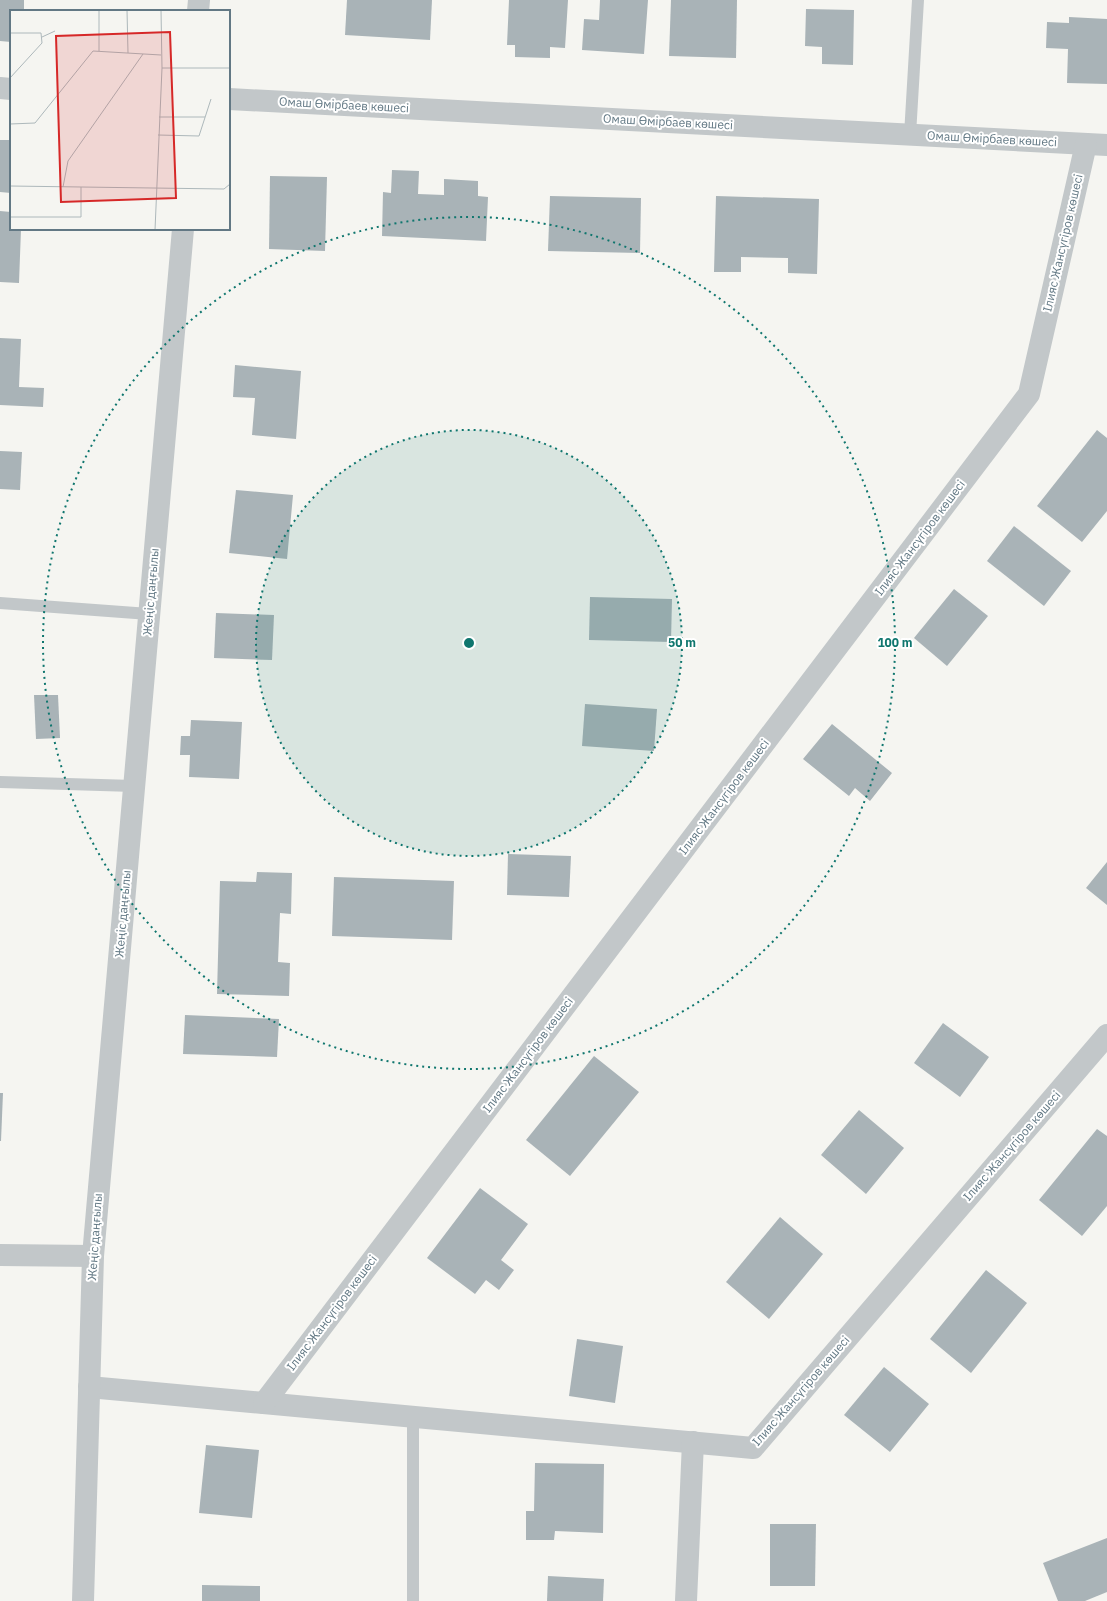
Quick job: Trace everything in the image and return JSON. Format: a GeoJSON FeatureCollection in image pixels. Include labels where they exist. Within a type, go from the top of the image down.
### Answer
{"type":"FeatureCollection","features":[{"type":"Feature","properties":{"kind":"street"},"geometry":{"type":"LineString","coordinates":[[198,10],[199,0]]}},
{"type":"Feature","properties":{"kind":"street"},"geometry":{"type":"LineString","coordinates":[[0,88],[10,89]]}},
{"type":"Feature","properties":{"kind":"street","name":"Омаш Өмірбаев көшесі"},"geometry":{"type":"LineString","coordinates":[[230,99],[1107,145]]}},
{"type":"Feature","properties":{"kind":"street","name":"Ілияс Жансүгіров көшесі"},"geometry":{"type":"LineString","coordinates":[[264,1403],[1029,394],[1086,144]]}},
{"type":"Feature","properties":{"kind":"street","name":"Жеңіс даңғылы"},"geometry":{"type":"LineString","coordinates":[[83,1601],[93,1256],[183,230]]}},
{"type":"Feature","properties":{"kind":"street","name":"Ілияс Жансүгіров көшесі"},"geometry":{"type":"LineString","coordinates":[[89,1387],[753,1448],[1107,1035]]}},
{"type":"Feature","properties":{"kind":"street"},"geometry":{"type":"LineString","coordinates":[[0,1255],[93,1256]]}},
{"type":"Feature","properties":{"kind":"street"},"geometry":{"type":"LineString","coordinates":[[686,1601],[692,1442]]}},
{"type":"Feature","properties":{"kind":"lane"},"geometry":{"type":"LineString","coordinates":[[910,134],[918,0]]}},
{"type":"Feature","properties":{"kind":"lane"},"geometry":{"type":"LineString","coordinates":[[0,603],[150,614]]}},
{"type":"Feature","properties":{"kind":"lane"},"geometry":{"type":"LineString","coordinates":[[0,782],[134,786]]}},
{"type":"Feature","properties":{"kind":"lane"},"geometry":{"type":"LineString","coordinates":[[413,1417],[413,1601]]}},
{"type":"Feature","properties":{"kind":"building"},"geometry":{"type":"Polygon","coordinates":[[[0,0],[24,0],[24,10],[10,10],[10,42],[0,41],[0,0]]]}},
{"type":"Feature","properties":{"kind":"building"},"geometry":{"type":"Polygon","coordinates":[[[347,0],[432,0],[430,40],[345,35],[347,0]]]}},
{"type":"Feature","properties":{"kind":"building"},"geometry":{"type":"Polygon","coordinates":[[[509,0],[568,0],[565,48],[550,47],[550,58],[515,57],[515,45],[507,45],[509,0]]]}},
{"type":"Feature","properties":{"kind":"building"},"geometry":{"type":"Polygon","coordinates":[[[600,0],[648,0],[644,54],[582,50],[584,19],[599,20],[600,0]]]}},
{"type":"Feature","properties":{"kind":"building"},"geometry":{"type":"Polygon","coordinates":[[[671,0],[737,0],[736,58],[669,56],[671,0]]]}},
{"type":"Feature","properties":{"kind":"building"},"geometry":{"type":"Polygon","coordinates":[[[806,9],[854,10],[853,65],[822,64],[822,47],[805,46],[806,9]]]}},
{"type":"Feature","properties":{"kind":"building"},"geometry":{"type":"Polygon","coordinates":[[[1069,17],[1107,19],[1107,84],[1067,83],[1068,49],[1046,48],[1047,22],[1069,23],[1069,17]]]}},
{"type":"Feature","properties":{"kind":"building"},"geometry":{"type":"Polygon","coordinates":[[[0,140],[10,140],[10,193],[0,192],[0,140]]]}},
{"type":"Feature","properties":{"kind":"building"},"geometry":{"type":"Polygon","coordinates":[[[392,170],[419,171],[418,194],[444,195],[444,179],[478,181],[478,196],[488,197],[486,241],[382,236],[383,192],[391,193],[392,170]]]}},
{"type":"Feature","properties":{"kind":"building"},"geometry":{"type":"Polygon","coordinates":[[[270,176],[327,177],[325,251],[269,249],[270,176]]]}},
{"type":"Feature","properties":{"kind":"building"},"geometry":{"type":"Polygon","coordinates":[[[550,196],[641,198],[640,253],[548,251],[550,196]]]}},
{"type":"Feature","properties":{"kind":"building"},"geometry":{"type":"Polygon","coordinates":[[[716,196],[819,199],[817,274],[788,273],[788,258],[741,257],[741,272],[714,272],[716,196]]]}},
{"type":"Feature","properties":{"kind":"building"},"geometry":{"type":"Polygon","coordinates":[[[0,211],[10,212],[10,230],[21,230],[19,283],[0,282],[0,211]]]}},
{"type":"Feature","properties":{"kind":"building"},"geometry":{"type":"Polygon","coordinates":[[[0,338],[21,339],[19,387],[44,388],[43,407],[0,405],[0,338]]]}},
{"type":"Feature","properties":{"kind":"building"},"geometry":{"type":"Polygon","coordinates":[[[235,365],[301,371],[296,439],[252,435],[255,398],[233,397],[235,365]]]}},
{"type":"Feature","properties":{"kind":"building"},"geometry":{"type":"Polygon","coordinates":[[[1097,430],[1107,438],[1107,511],[1082,542],[1037,506],[1097,430]]]}},
{"type":"Feature","properties":{"kind":"building"},"geometry":{"type":"Polygon","coordinates":[[[0,451],[22,452],[20,490],[0,489],[0,451]]]}},
{"type":"Feature","properties":{"kind":"building"},"geometry":{"type":"Polygon","coordinates":[[[236,490],[293,495],[287,559],[229,553],[236,490]]]}},
{"type":"Feature","properties":{"kind":"building"},"geometry":{"type":"Polygon","coordinates":[[[1014,526],[1071,571],[1044,606],[987,561],[1014,526]]]}},
{"type":"Feature","properties":{"kind":"building"},"geometry":{"type":"Polygon","coordinates":[[[954,589],[988,616],[947,666],[914,638],[954,589]]]}},
{"type":"Feature","properties":{"kind":"building"},"geometry":{"type":"Polygon","coordinates":[[[590,597],[672,599],[671,642],[589,640],[590,597]]]}},
{"type":"Feature","properties":{"kind":"building"},"geometry":{"type":"Polygon","coordinates":[[[216,613],[274,615],[272,660],[214,658],[216,613]]]}},
{"type":"Feature","properties":{"kind":"building"},"geometry":{"type":"Polygon","coordinates":[[[34,695],[58,695],[60,738],[36,739],[34,695]]]}},
{"type":"Feature","properties":{"kind":"building"},"geometry":{"type":"Polygon","coordinates":[[[585,704],[657,709],[654,751],[582,746],[585,704]]]}},
{"type":"Feature","properties":{"kind":"building"},"geometry":{"type":"Polygon","coordinates":[[[191,720],[242,722],[239,779],[189,777],[190,755],[180,755],[181,736],[190,736],[191,720]]]}},
{"type":"Feature","properties":{"kind":"building"},"geometry":{"type":"Polygon","coordinates":[[[832,724],[892,773],[870,801],[855,788],[849,796],[803,759],[832,724]]]}},
{"type":"Feature","properties":{"kind":"building"},"geometry":{"type":"Polygon","coordinates":[[[508,854],[571,856],[569,897],[507,895],[508,854]]]}},
{"type":"Feature","properties":{"kind":"building"},"geometry":{"type":"Polygon","coordinates":[[[1107,862],[1107,905],[1086,888],[1107,862]]]}},
{"type":"Feature","properties":{"kind":"building"},"geometry":{"type":"Polygon","coordinates":[[[257,872],[292,873],[291,914],[280,913],[278,962],[290,963],[289,996],[217,994],[220,881],[256,882],[257,872]]]}},
{"type":"Feature","properties":{"kind":"building"},"geometry":{"type":"Polygon","coordinates":[[[334,877],[454,881],[452,940],[332,936],[334,877]]]}},
{"type":"Feature","properties":{"kind":"building"},"geometry":{"type":"Polygon","coordinates":[[[185,1015],[279,1019],[277,1057],[183,1054],[185,1015]]]}},
{"type":"Feature","properties":{"kind":"building"},"geometry":{"type":"Polygon","coordinates":[[[943,1023],[989,1057],[960,1097],[914,1063],[943,1023]]]}},
{"type":"Feature","properties":{"kind":"building"},"geometry":{"type":"Polygon","coordinates":[[[594,1056],[639,1092],[570,1176],[526,1140],[594,1056]]]}},
{"type":"Feature","properties":{"kind":"building"},"geometry":{"type":"Polygon","coordinates":[[[0,1093],[3,1093],[1,1141],[0,1141],[0,1093]]]}},
{"type":"Feature","properties":{"kind":"building"},"geometry":{"type":"Polygon","coordinates":[[[859,1110],[904,1148],[866,1194],[821,1155],[859,1110]]]}},
{"type":"Feature","properties":{"kind":"building"},"geometry":{"type":"Polygon","coordinates":[[[1097,1129],[1107,1136],[1107,1206],[1082,1236],[1039,1200],[1097,1129]]]}},
{"type":"Feature","properties":{"kind":"building"},"geometry":{"type":"Polygon","coordinates":[[[480,1188],[528,1224],[501,1260],[514,1270],[499,1290],[486,1280],[475,1294],[427,1258],[480,1188]]]}},
{"type":"Feature","properties":{"kind":"building"},"geometry":{"type":"Polygon","coordinates":[[[780,1217],[823,1254],[769,1319],[726,1282],[780,1217]]]}},
{"type":"Feature","properties":{"kind":"building"},"geometry":{"type":"Polygon","coordinates":[[[986,1270],[1027,1303],[971,1373],[930,1339],[986,1270]]]}},
{"type":"Feature","properties":{"kind":"building"},"geometry":{"type":"Polygon","coordinates":[[[577,1339],[623,1346],[615,1403],[569,1396],[577,1339]]]}},
{"type":"Feature","properties":{"kind":"building"},"geometry":{"type":"Polygon","coordinates":[[[884,1367],[929,1404],[890,1452],[844,1415],[884,1367]]]}},
{"type":"Feature","properties":{"kind":"building"},"geometry":{"type":"Polygon","coordinates":[[[206,1445],[259,1450],[252,1518],[199,1513],[206,1445]]]}},
{"type":"Feature","properties":{"kind":"building"},"geometry":{"type":"Polygon","coordinates":[[[535,1463],[604,1464],[603,1533],[555,1531],[554,1540],[526,1540],[526,1511],[534,1511],[535,1463]]]}},
{"type":"Feature","properties":{"kind":"building"},"geometry":{"type":"Polygon","coordinates":[[[770,1524],[816,1524],[815,1586],[770,1586],[770,1524]]]}},
{"type":"Feature","properties":{"kind":"building"},"geometry":{"type":"Polygon","coordinates":[[[1107,1538],[1107,1592],[1085,1601],[1058,1601],[1043,1563],[1107,1538]]]}},
{"type":"Feature","properties":{"kind":"building"},"geometry":{"type":"Polygon","coordinates":[[[548,1576],[604,1579],[603,1601],[547,1601],[548,1576]]]}},
{"type":"Feature","properties":{"kind":"building"},"geometry":{"type":"Polygon","coordinates":[[[202,1585],[260,1586],[260,1601],[202,1601],[202,1585]]]}}]}
